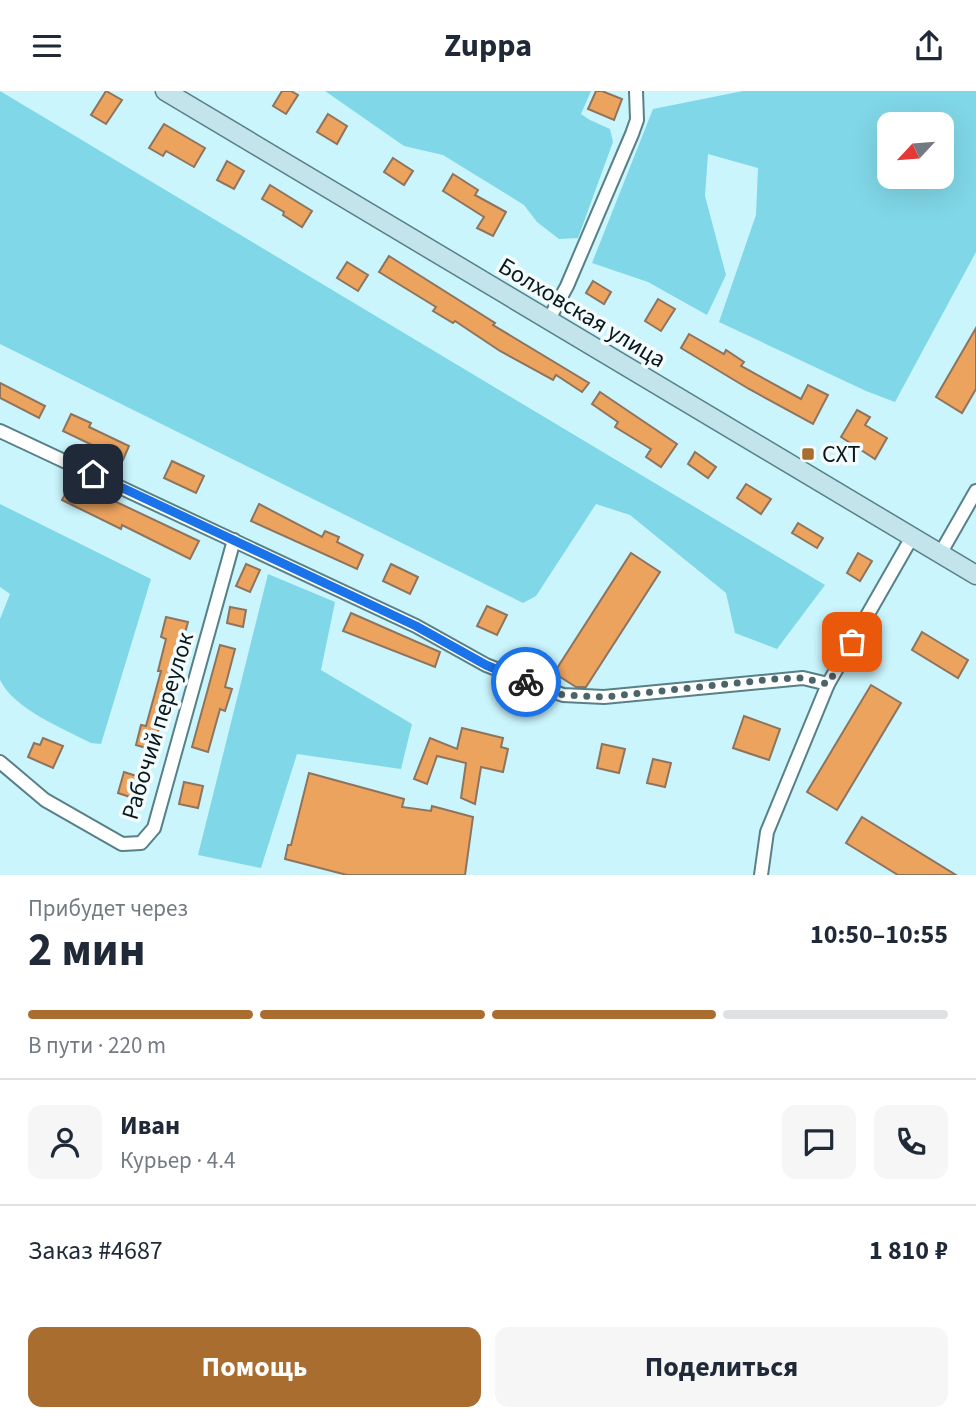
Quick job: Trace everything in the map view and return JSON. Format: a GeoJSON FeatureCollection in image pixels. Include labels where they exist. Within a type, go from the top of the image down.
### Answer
{"type":"FeatureCollection","features":[{"type":"Feature","properties":{"kind":"main road","name":"Болховская улица"},"geometry":{"type":"LineString","coordinates":[[165,91],[976,575]]}},
{"type":"Feature","properties":{"kind":"street"},"geometry":{"type":"LineString","coordinates":[[548,321],[567,286],[632,134],[637,120],[636,91]]}},
{"type":"Feature","properties":{"kind":"street"},"geometry":{"type":"LineString","coordinates":[[0,431],[416,626],[486,665],[563,695],[604,697],[794,678],[828,684]]}},
{"type":"Feature","properties":{"kind":"street"},"geometry":{"type":"LineString","coordinates":[[940,554],[976,491]]}},
{"type":"Feature","properties":{"kind":"street"},"geometry":{"type":"LineString","coordinates":[[761,875],[767,832],[828,684],[912,537]]}},
{"type":"Feature","properties":{"kind":"street","name":"Рабочий переулок"},"geometry":{"type":"LineString","coordinates":[[0,762],[45,800],[122,844],[141,843],[154,828],[233,540]]}},
{"type":"Feature","properties":{"kind":"shaded area"},"geometry":{"type":"Polygon","coordinates":[[[0,91],[825,585],[777,649],[735,633],[726,593],[630,515],[596,504],[536,596],[523,603],[0,344],[0,91]]]}},
{"type":"Feature","properties":{"kind":"shaded area"},"geometry":{"type":"Polygon","coordinates":[[[325,91],[591,91],[581,114],[610,129],[613,142],[578,238],[559,239],[537,222],[524,205],[443,155],[404,146],[325,91]]]}},
{"type":"Feature","properties":{"kind":"shaded area"},"geometry":{"type":"Polygon","coordinates":[[[743,91],[976,91],[976,252],[895,402],[719,322],[756,215],[758,168],[708,154],[705,196],[726,275],[707,315],[648,282],[592,263],[653,109],[743,91]]]}},
{"type":"Feature","properties":{"kind":"shaded area"},"geometry":{"type":"Polygon","coordinates":[[[0,504],[151,579],[101,744],[91,743],[28,709],[16,700],[0,680],[0,619],[10,594],[0,587],[0,504]]]}},
{"type":"Feature","properties":{"kind":"shaded area"},"geometry":{"type":"Polygon","coordinates":[[[268,574],[335,602],[321,670],[412,724],[401,769],[297,754],[261,868],[198,855],[268,574]]]}},
{"type":"Feature","properties":{"kind":"building"},"geometry":{"type":"Polygon","coordinates":[[[106,91],[122,100],[106,124],[91,115],[106,91]]]}},
{"type":"Feature","properties":{"kind":"building"},"geometry":{"type":"Polygon","coordinates":[[[282,91],[291,91],[298,95],[286,114],[273,106],[282,91]]]}},
{"type":"Feature","properties":{"kind":"building"},"geometry":{"type":"Polygon","coordinates":[[[596,91],[622,99],[614,120],[588,109],[596,91]]]}},
{"type":"Feature","properties":{"kind":"building"},"geometry":{"type":"Polygon","coordinates":[[[328,114],[347,126],[337,144],[317,132],[328,114]]]}},
{"type":"Feature","properties":{"kind":"building"},"geometry":{"type":"Polygon","coordinates":[[[164,124],[205,148],[194,167],[166,151],[163,156],[149,148],[164,124]]]}},
{"type":"Feature","properties":{"kind":"building"},"geometry":{"type":"Polygon","coordinates":[[[393,158],[413,171],[404,185],[384,172],[393,158]]]}},
{"type":"Feature","properties":{"kind":"building"},"geometry":{"type":"Polygon","coordinates":[[[227,161],[244,171],[234,189],[217,180],[227,161]]]}},
{"type":"Feature","properties":{"kind":"building"},"geometry":{"type":"Polygon","coordinates":[[[453,174],[478,190],[475,195],[506,212],[493,236],[477,228],[484,217],[443,191],[453,174]]]}},
{"type":"Feature","properties":{"kind":"building"},"geometry":{"type":"Polygon","coordinates":[[[270,185],[312,211],[302,227],[262,199],[270,185]]]}},
{"type":"Feature","properties":{"kind":"building"},"geometry":{"type":"Polygon","coordinates":[[[389,256],[495,323],[493,325],[589,383],[582,392],[556,375],[553,380],[500,351],[455,321],[453,323],[433,311],[436,307],[379,272],[389,256]]]}},
{"type":"Feature","properties":{"kind":"building"},"geometry":{"type":"Polygon","coordinates":[[[347,262],[368,275],[358,291],[337,278],[347,262]]]}},
{"type":"Feature","properties":{"kind":"building"},"geometry":{"type":"Polygon","coordinates":[[[593,281],[611,292],[604,304],[586,293],[593,281]]]}},
{"type":"Feature","properties":{"kind":"building"},"geometry":{"type":"Polygon","coordinates":[[[658,299],[675,309],[661,331],[645,321],[658,299]]]}},
{"type":"Feature","properties":{"kind":"building"},"geometry":{"type":"Polygon","coordinates":[[[976,328],[976,389],[962,413],[936,397],[976,328]]]}},
{"type":"Feature","properties":{"kind":"building"},"geometry":{"type":"Polygon","coordinates":[[[689,334],[724,354],[726,350],[744,362],[741,366],[801,399],[808,385],[828,395],[813,424],[681,348],[689,334]]]}},
{"type":"Feature","properties":{"kind":"building"},"geometry":{"type":"Polygon","coordinates":[[[0,383],[45,406],[39,418],[0,398],[0,383]]]}},
{"type":"Feature","properties":{"kind":"building"},"geometry":{"type":"Polygon","coordinates":[[[600,392],[677,444],[661,467],[646,457],[651,449],[615,427],[618,422],[592,404],[600,392]]]}},
{"type":"Feature","properties":{"kind":"building"},"geometry":{"type":"Polygon","coordinates":[[[857,410],[870,417],[865,425],[887,438],[875,459],[841,437],[857,410]]]}},
{"type":"Feature","properties":{"kind":"building"},"geometry":{"type":"Polygon","coordinates":[[[71,414],[91,423],[89,427],[129,446],[123,460],[63,431],[71,414]]]}},
{"type":"Feature","properties":{"kind":"building"},"geometry":{"type":"Polygon","coordinates":[[[695,452],[716,467],[708,478],[688,464],[695,452]]]}},
{"type":"Feature","properties":{"kind":"building"},"geometry":{"type":"Polygon","coordinates":[[[172,461],[204,476],[196,493],[164,478],[172,461]]]}},
{"type":"Feature","properties":{"kind":"building"},"geometry":{"type":"Polygon","coordinates":[[[72,481],[199,541],[190,559],[122,525],[121,529],[62,500],[72,481]]]}},
{"type":"Feature","properties":{"kind":"building"},"geometry":{"type":"Polygon","coordinates":[[[746,484],[771,499],[761,514],[737,498],[746,484]]]}},
{"type":"Feature","properties":{"kind":"building"},"geometry":{"type":"Polygon","coordinates":[[[259,504],[322,537],[325,531],[339,537],[337,542],[363,555],[357,569],[251,521],[259,504]]]}},
{"type":"Feature","properties":{"kind":"building"},"geometry":{"type":"Polygon","coordinates":[[[798,523],[823,538],[817,548],[792,533],[798,523]]]}},
{"type":"Feature","properties":{"kind":"building"},"geometry":{"type":"Polygon","coordinates":[[[631,553],[660,572],[586,687],[576,687],[554,673],[631,553]]]}},
{"type":"Feature","properties":{"kind":"building"},"geometry":{"type":"Polygon","coordinates":[[[858,553],[872,561],[860,581],[847,573],[858,553]]]}},
{"type":"Feature","properties":{"kind":"building"},"geometry":{"type":"Polygon","coordinates":[[[246,564],[260,570],[250,592],[236,586],[246,564]]]}},
{"type":"Feature","properties":{"kind":"building"},"geometry":{"type":"Polygon","coordinates":[[[391,564],[418,577],[410,594],[383,581],[391,564]]]}},
{"type":"Feature","properties":{"kind":"building"},"geometry":{"type":"Polygon","coordinates":[[[487,606],[507,615],[497,635],[477,626],[487,606]]]}},
{"type":"Feature","properties":{"kind":"building"},"geometry":{"type":"Polygon","coordinates":[[[230,607],[246,610],[243,627],[227,623],[230,607]]]}},
{"type":"Feature","properties":{"kind":"building"},"geometry":{"type":"Polygon","coordinates":[[[351,613],[440,652],[435,667],[343,631],[351,613]]]}},
{"type":"Feature","properties":{"kind":"building"},"geometry":{"type":"Polygon","coordinates":[[[166,617],[188,622],[153,750],[136,745],[141,725],[146,726],[161,671],[158,671],[166,639],[161,637],[166,617]]]}},
{"type":"Feature","properties":{"kind":"building"},"geometry":{"type":"Polygon","coordinates":[[[922,632],[968,660],[958,678],[912,650],[922,632]]]}},
{"type":"Feature","properties":{"kind":"building"},"geometry":{"type":"Polygon","coordinates":[[[220,645],[235,649],[225,687],[232,689],[225,711],[220,709],[208,752],[192,747],[220,645]]]}},
{"type":"Feature","properties":{"kind":"building"},"geometry":{"type":"Polygon","coordinates":[[[871,685],[901,703],[837,810],[807,792],[871,685]]]}},
{"type":"Feature","properties":{"kind":"building"},"geometry":{"type":"Polygon","coordinates":[[[744,716],[780,729],[769,760],[733,748],[744,716]]]}},
{"type":"Feature","properties":{"kind":"building"},"geometry":{"type":"Polygon","coordinates":[[[462,728],[503,738],[501,747],[508,749],[503,772],[481,767],[475,804],[461,798],[466,763],[437,756],[427,784],[414,779],[430,738],[457,749],[462,728]]]}},
{"type":"Feature","properties":{"kind":"building"},"geometry":{"type":"Polygon","coordinates":[[[43,738],[63,746],[53,768],[28,757],[34,743],[40,745],[43,738]]]}},
{"type":"Feature","properties":{"kind":"building"},"geometry":{"type":"Polygon","coordinates":[[[602,744],[625,749],[619,773],[597,768],[602,744]]]}},
{"type":"Feature","properties":{"kind":"building"},"geometry":{"type":"Polygon","coordinates":[[[653,759],[671,763],[665,787],[647,783],[653,759]]]}},
{"type":"Feature","properties":{"kind":"building"},"geometry":{"type":"Polygon","coordinates":[[[124,772],[146,779],[139,800],[118,793],[124,772]]]}},
{"type":"Feature","properties":{"kind":"building"},"geometry":{"type":"Polygon","coordinates":[[[309,773],[404,799],[402,807],[431,811],[432,806],[473,817],[465,875],[347,875],[285,859],[309,773]]]}},
{"type":"Feature","properties":{"kind":"building"},"geometry":{"type":"Polygon","coordinates":[[[184,782],[203,786],[198,808],[179,804],[184,782]]]}},
{"type":"Feature","properties":{"kind":"building"},"geometry":{"type":"Polygon","coordinates":[[[862,817],[956,875],[898,875],[846,843],[862,817]]]}},
{"type":"Feature","properties":{"kind":"way so far"},"geometry":{"type":"LineString","coordinates":[[526,682],[563,695],[604,697],[775,679],[803,678],[828,684],[852,642]]}},
{"type":"Feature","properties":{"kind":"place","name":"СХТ"},"geometry":{"type":"Point","coordinates":[808,454]}},
{"type":"Feature","properties":{"kind":"route"},"geometry":{"type":"LineString","coordinates":[[93,474],[416,626],[486,665],[526,682]]}}]}
